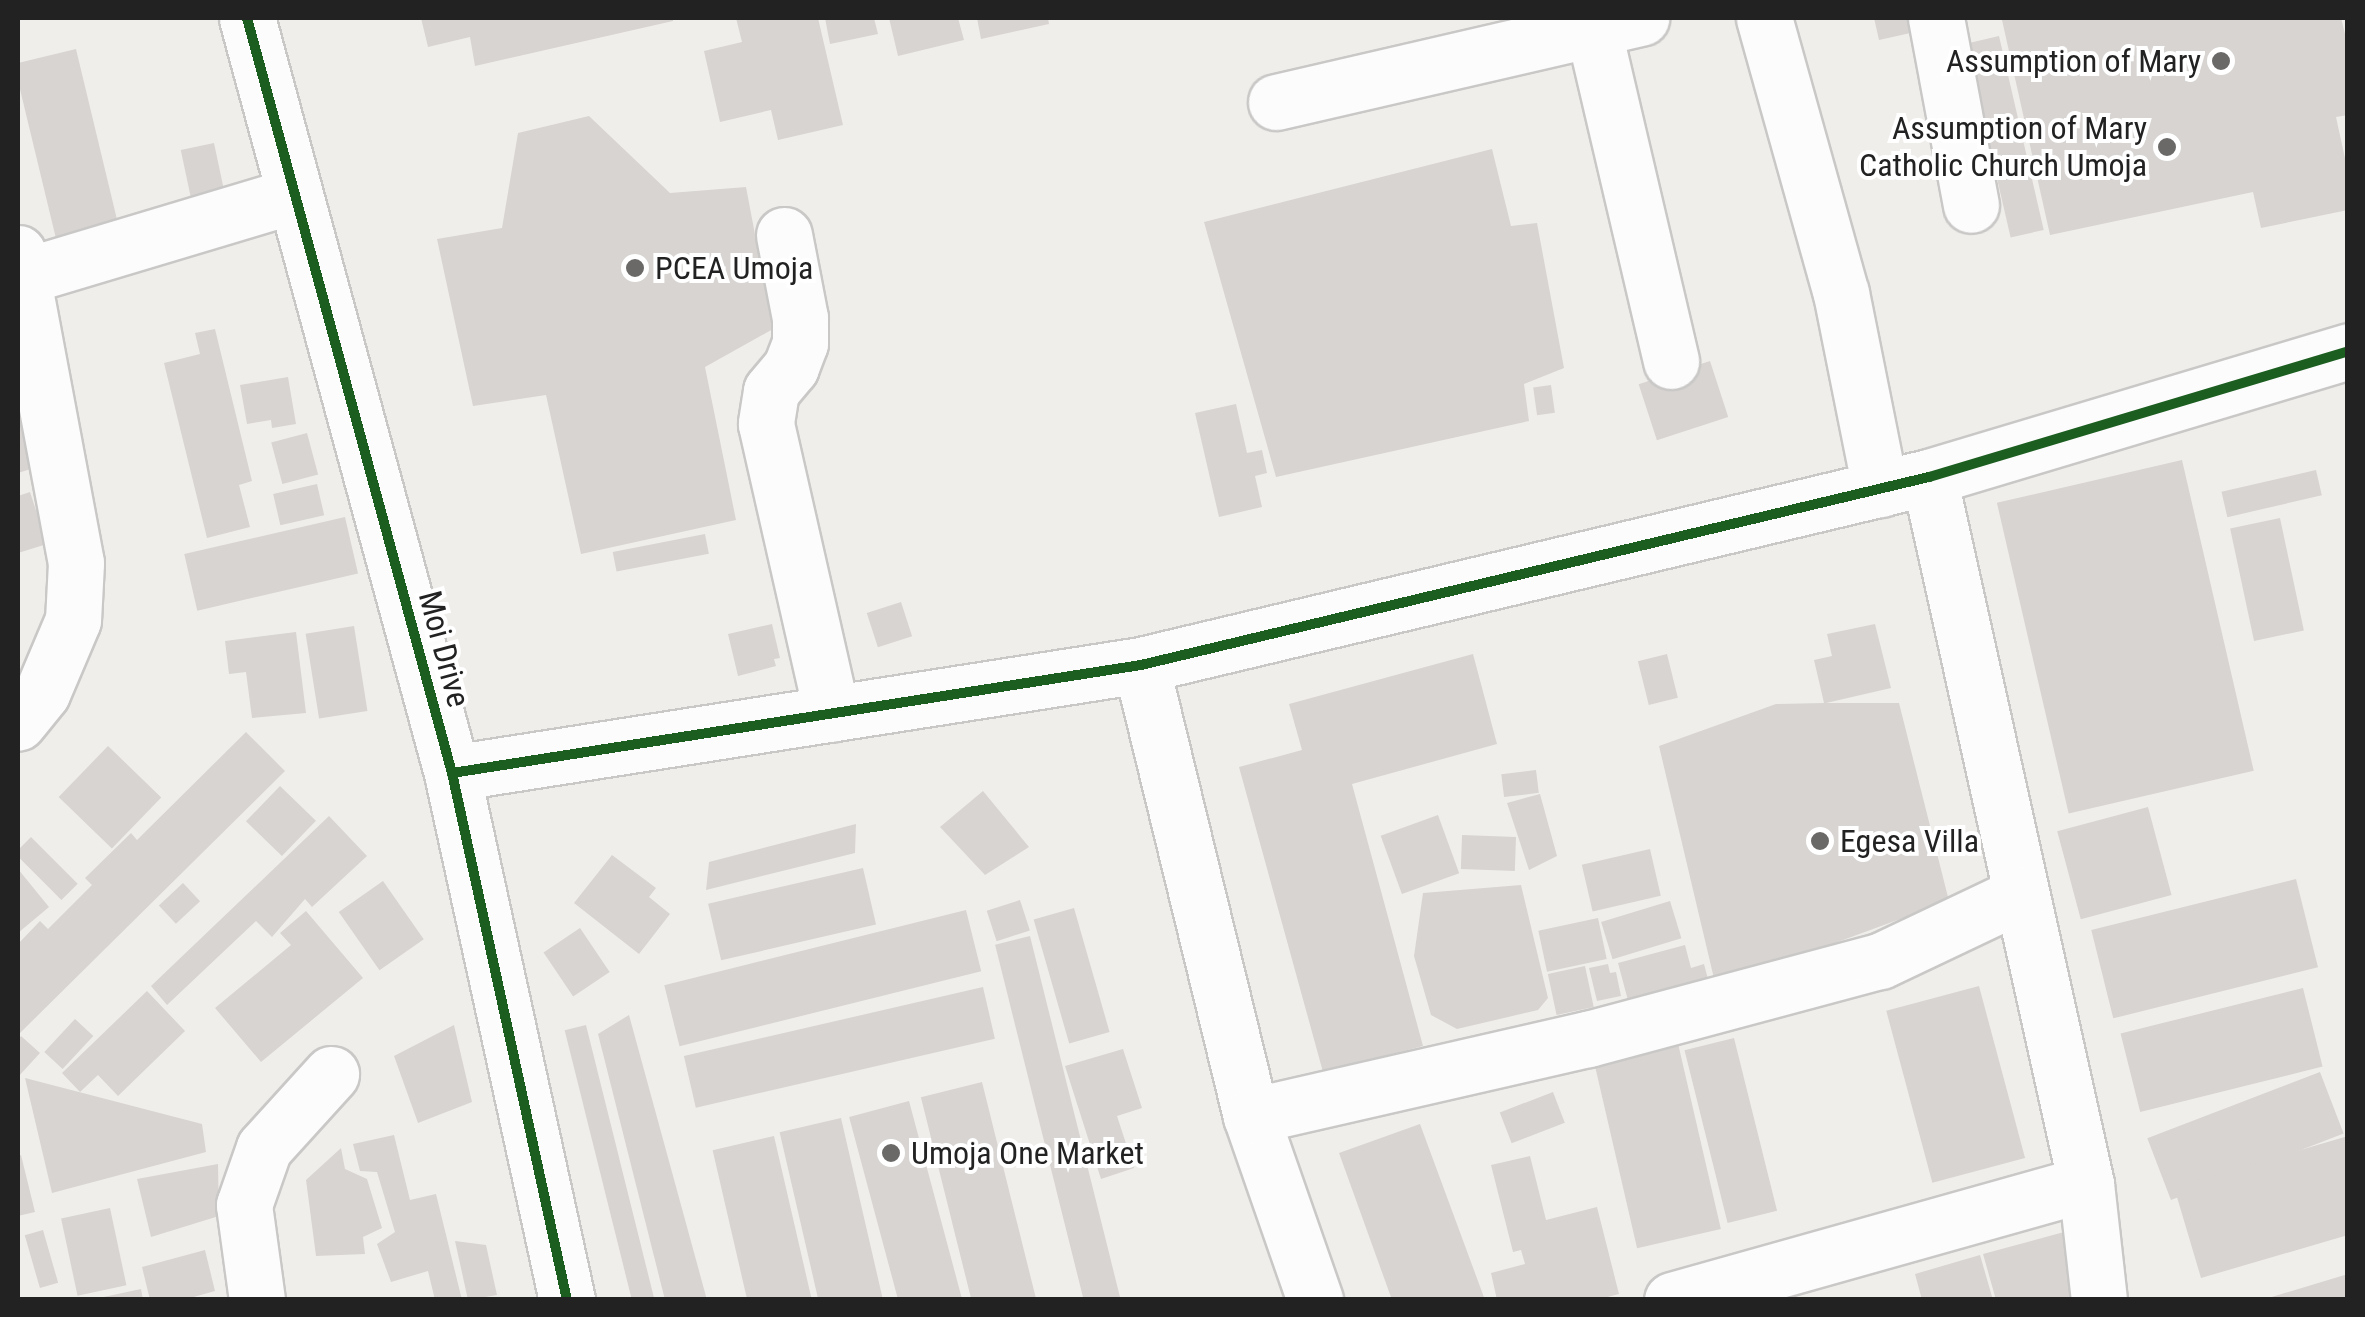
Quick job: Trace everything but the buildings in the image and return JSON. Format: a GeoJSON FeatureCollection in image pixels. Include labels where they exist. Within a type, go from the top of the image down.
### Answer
{"type":"FeatureCollection","features":[{"type":"Feature","properties":{"kind":"street","name":"Moi Drive"},"geometry":{"type":"LineString","coordinates":[[247,18],[452,773],[568,1300]]}},
{"type":"Feature","properties":{"kind":"street"},"geometry":{"type":"LineString","coordinates":[[1764,18],[1841,293],[1904,483],[2021,894],[2086,1184],[2099,1300]]}},
{"type":"Feature","properties":{"kind":"street"},"geometry":{"type":"LineString","coordinates":[[1936,18],[1972,205]]}},
{"type":"Feature","properties":{"kind":"street"},"geometry":{"type":"LineString","coordinates":[[1276,102],[1617,23],[1671,360]]}},
{"type":"Feature","properties":{"kind":"street"},"geometry":{"type":"LineString","coordinates":[[18,723],[42,693],[73,620],[76,563],[20,268],[294,196]]}},
{"type":"Feature","properties":{"kind":"street"},"geometry":{"type":"LineString","coordinates":[[784,235],[800,318],[800,343],[791,366],[772,391],[766,424],[832,714]]}},
{"type":"Feature","properties":{"kind":"street"},"geometry":{"type":"LineString","coordinates":[[452,773],[1141,665],[1904,483],[2348,350]]}},
{"type":"Feature","properties":{"kind":"street"},"geometry":{"type":"LineString","coordinates":[[1141,665],[1251,1116],[1315,1300]]}},
{"type":"Feature","properties":{"kind":"street"},"geometry":{"type":"LineString","coordinates":[[1251,1116],[1588,1039],[1880,961],[2021,894]]}},
{"type":"Feature","properties":{"kind":"street"},"geometry":{"type":"LineString","coordinates":[[257,1300],[244,1205],[264,1148],[331,1074]]}},
{"type":"Feature","properties":{"kind":"street"},"geometry":{"type":"LineString","coordinates":[[1672,1300],[2086,1184]]}},
{"type":"Feature","properties":{"kind":"cycle path"},"geometry":{"type":"LineString","coordinates":[[247,18],[452,773],[567,1300]]}},
{"type":"Feature","properties":{"kind":"cycle path"},"geometry":{"type":"LineString","coordinates":[[452,773],[1141,665],[1929,477],[2348,351]]}},
{"type":"Feature","properties":{"kind":"place","name":"Assumption of Mary"},"geometry":{"type":"Point","coordinates":[2221,61]}},
{"type":"Feature","properties":{"kind":"place","name":"Assumption of Mary Catholic Church Umoja"},"geometry":{"type":"Point","coordinates":[2167,147]}},
{"type":"Feature","properties":{"kind":"place","name":"PCEA Umoja"},"geometry":{"type":"Point","coordinates":[635,268]}},
{"type":"Feature","properties":{"kind":"place","name":"Egesa Villa"},"geometry":{"type":"Point","coordinates":[1820,841]}},
{"type":"Feature","properties":{"kind":"place","name":"Umoja One Market"},"geometry":{"type":"Point","coordinates":[891,1153]}}]}
